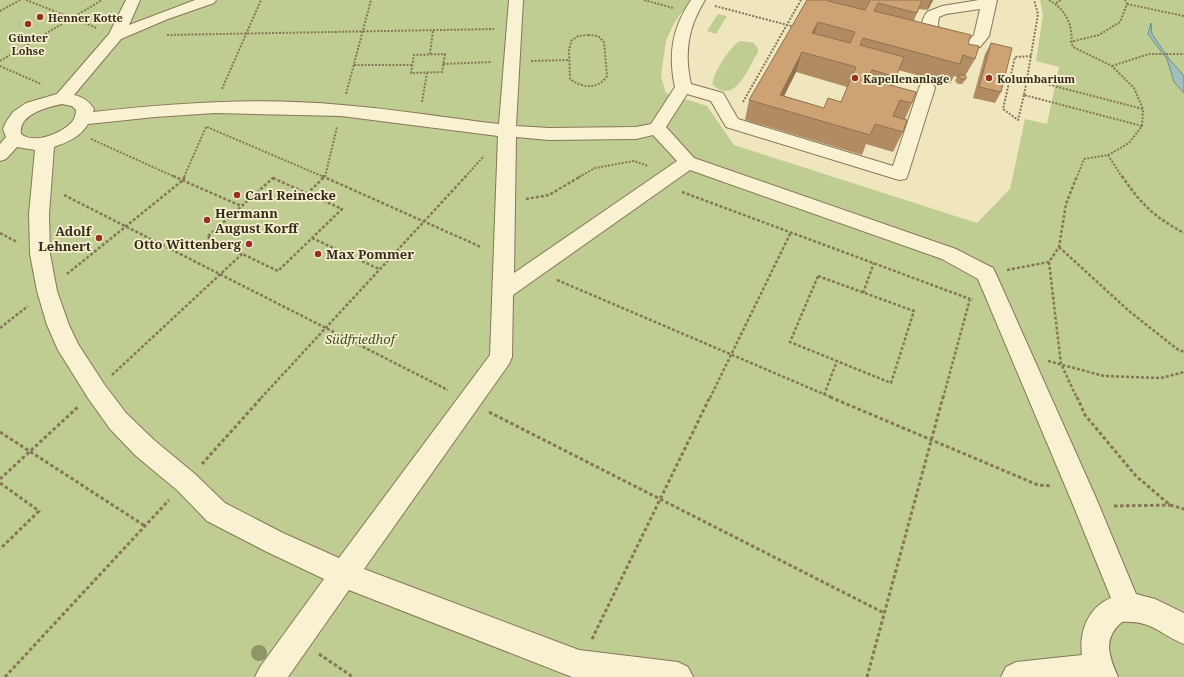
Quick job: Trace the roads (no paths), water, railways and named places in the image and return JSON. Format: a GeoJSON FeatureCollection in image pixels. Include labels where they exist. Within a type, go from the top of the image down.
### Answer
{"type":"FeatureCollection","features":[{"type":"Feature","properties":{"kind":"lane"},"geometry":{"type":"LineString","coordinates":[[64,97],[116,36],[133,0]]}},
{"type":"Feature","properties":{"kind":"lane"},"geometry":{"type":"LineString","coordinates":[[116,36],[163,16],[209,0]]}},
{"type":"Feature","properties":{"kind":"lane"},"geometry":{"type":"LineString","coordinates":[[270,677],[501,356],[507,131],[516,0]]}},
{"type":"Feature","properties":{"kind":"lane"},"geometry":{"type":"LineString","coordinates":[[78,125],[85,109],[77,101],[64,97],[34,106],[19,116],[12,128],[12,133],[19,141],[26,143],[45,142],[60,138],[78,125],[155,111],[215,107],[341,110],[419,121],[549,134],[636,133],[658,128],[683,87],[678,70],[679,39],[695,5]]}},
{"type":"Feature","properties":{"kind":"lane"},"geometry":{"type":"LineString","coordinates":[[683,87],[717,98],[732,123],[899,174],[927,88]]}},
{"type":"Feature","properties":{"kind":"lane"},"geometry":{"type":"LineString","coordinates":[[0,116],[19,116]]}},
{"type":"Feature","properties":{"kind":"lane"},"geometry":{"type":"LineString","coordinates":[[658,128],[688,162],[949,254],[986,274],[1083,497],[1128,607]]}},
{"type":"Feature","properties":{"kind":"lane"},"geometry":{"type":"LineString","coordinates":[[0,155],[15,138]]}},
{"type":"Feature","properties":{"kind":"lane"},"geometry":{"type":"LineString","coordinates":[[45,142],[39,214],[40,254],[47,291],[58,325],[69,350],[96,391],[124,426],[145,448],[186,482],[216,512],[274,542],[343,574],[579,665],[678,677]]}},
{"type":"Feature","properties":{"kind":"lane"},"geometry":{"type":"LineString","coordinates":[[503,291],[688,162]]}},
{"type":"Feature","properties":{"kind":"lane"},"geometry":{"type":"LineString","coordinates":[[1016,677],[1100,673],[1095,640],[1098,627],[1105,617],[1115,610],[1128,607],[1143,609],[1174,622],[1184,630]]}},
{"type":"Feature","properties":{"kind":"water"},"geometry":{"type":"Polygon","coordinates":[[[1151,23],[1152,34],[1169,59],[1184,76],[1184,93],[1174,82],[1167,59],[1148,34],[1151,23]]]}},
{"type":"Feature","properties":{"kind":"place","name":"Henner Kotte"},"geometry":{"type":"Point","coordinates":[40,17]}},
{"type":"Feature","properties":{"kind":"place","name":"Günter Lohse"},"geometry":{"type":"Point","coordinates":[28,24]}},
{"type":"Feature","properties":{"kind":"place","name":"Kapellenanlage"},"geometry":{"type":"Point","coordinates":[855,78]}},
{"type":"Feature","properties":{"kind":"place","name":"Kolumbarium"},"geometry":{"type":"Point","coordinates":[989,78]}},
{"type":"Feature","properties":{"kind":"place","name":"Carl Reinecke"},"geometry":{"type":"Point","coordinates":[237,195]}},
{"type":"Feature","properties":{"kind":"place","name":"Hermann August Korff"},"geometry":{"type":"Point","coordinates":[207,220]}},
{"type":"Feature","properties":{"kind":"place","name":"Adolf Lehnert"},"geometry":{"type":"Point","coordinates":[99,238]}},
{"type":"Feature","properties":{"kind":"place","name":"Otto Wittenberg"},"geometry":{"type":"Point","coordinates":[249,244]}},
{"type":"Feature","properties":{"kind":"place","name":"Max Pommer"},"geometry":{"type":"Point","coordinates":[318,254]}},
{"type":"Feature","properties":{"kind":"park label","name":"Südfriedhof"},"geometry":{"type":"Point","coordinates":[360,339]}}]}
